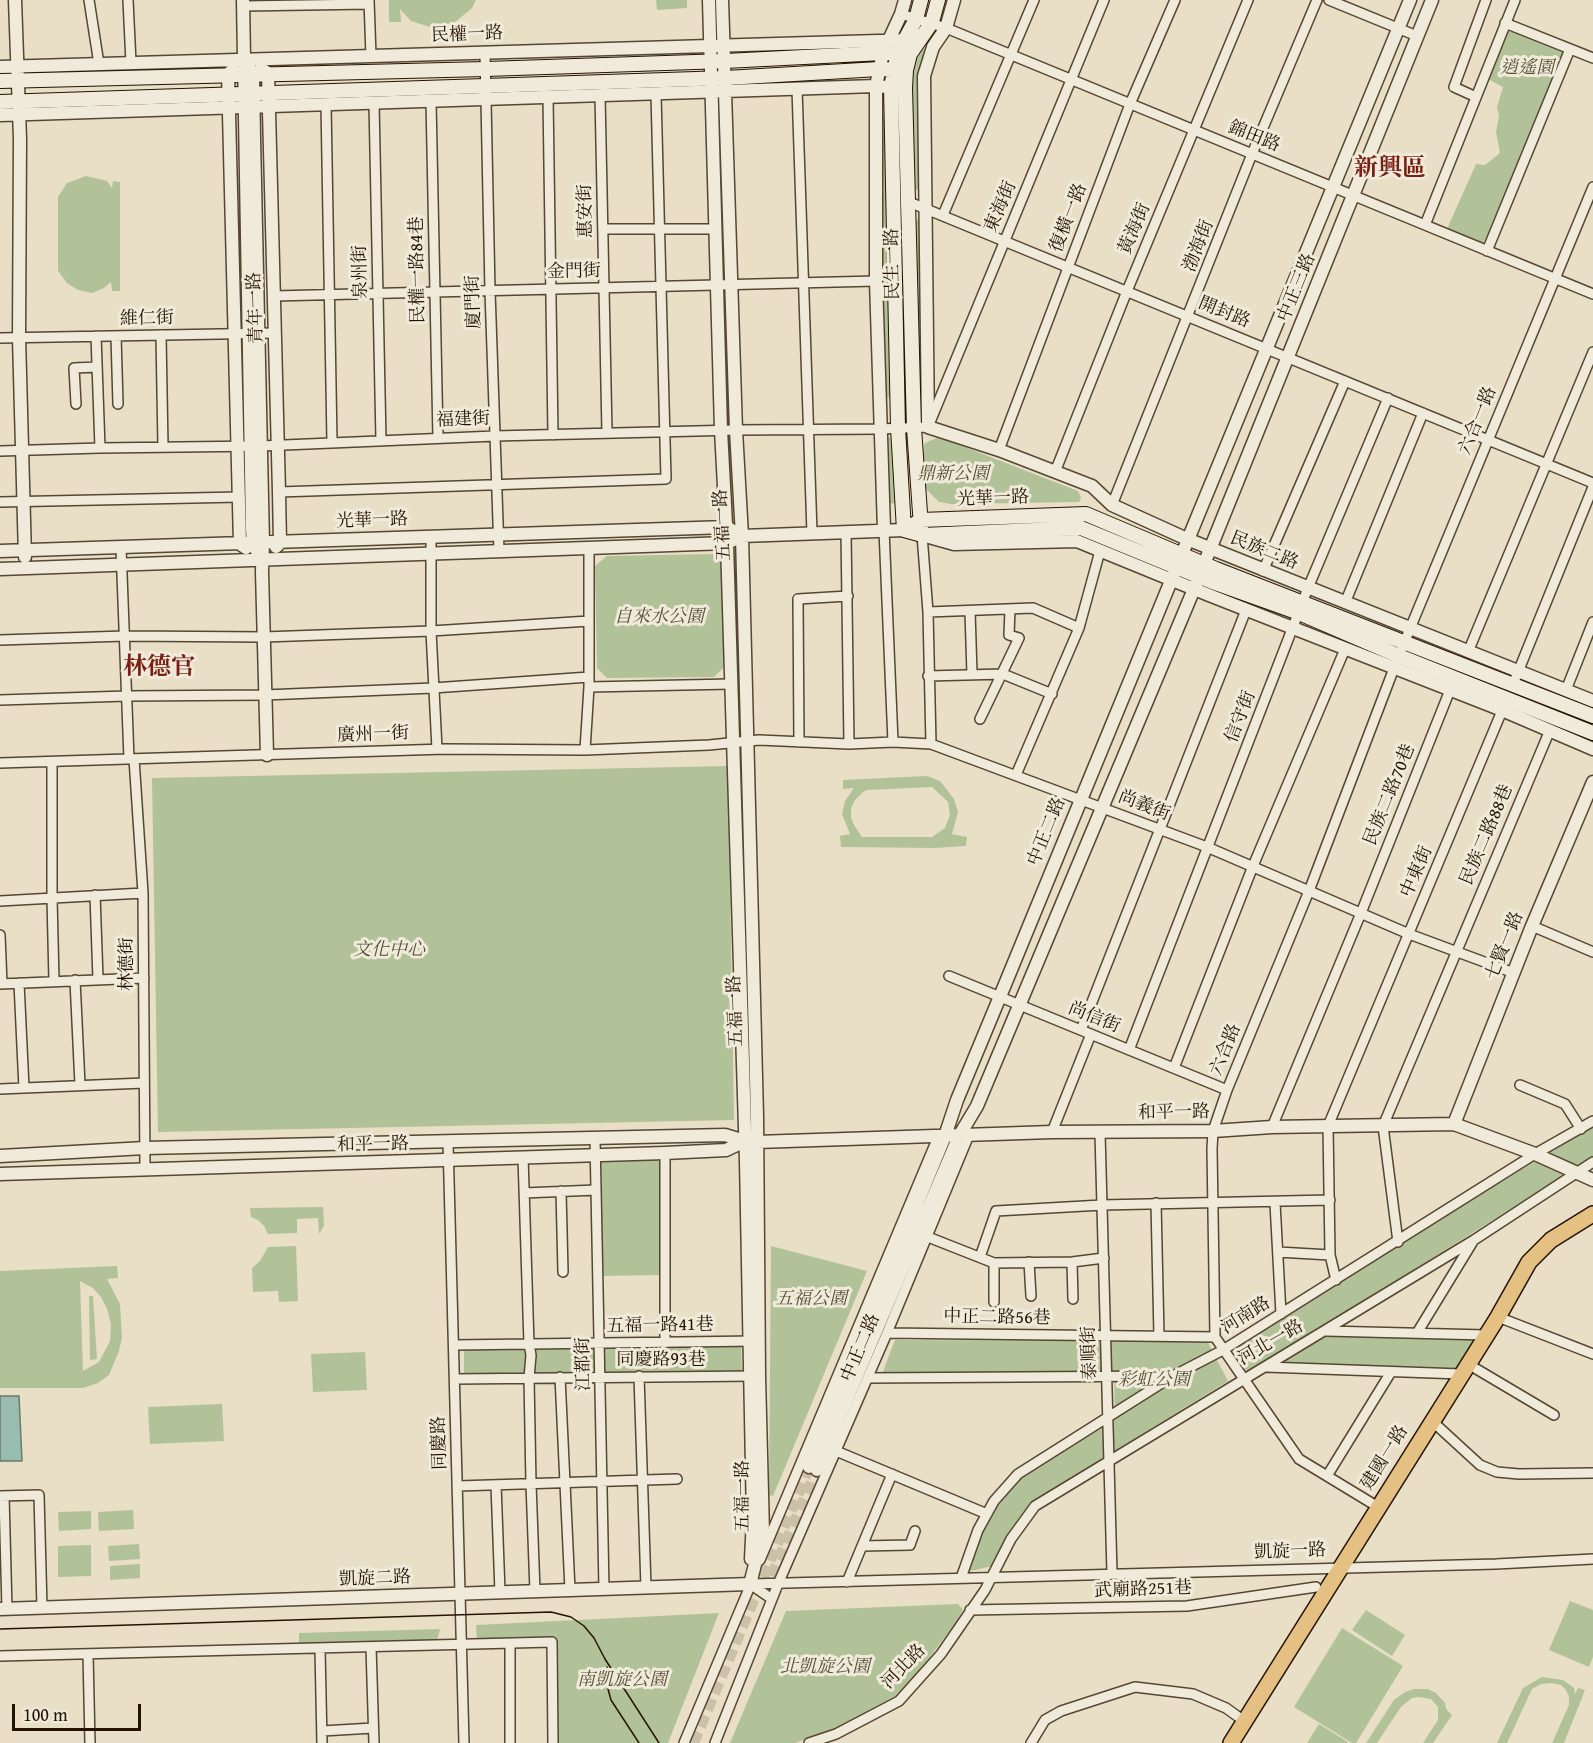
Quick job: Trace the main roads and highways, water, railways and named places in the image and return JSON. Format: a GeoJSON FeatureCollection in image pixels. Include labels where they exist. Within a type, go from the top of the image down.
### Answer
{"type":"FeatureCollection","features":[{"type":"Feature","properties":{"kind":"main road","name":"民生一路"},"geometry":{"type":"LineString","coordinates":[[904,530],[898,428],[891,87],[893,70],[911,40],[921,0]]}},
{"type":"Feature","properties":{"kind":"main road","name":"民生一路"},"geometry":{"type":"LineString","coordinates":[[911,40],[932,22],[938,0]]}},
{"type":"Feature","properties":{"kind":"main road","name":"民權一路"},"geometry":{"type":"LineString","coordinates":[[0,81],[18,73],[228,74],[247,69],[268,74],[718,61],[885,47],[904,53]]}},
{"type":"Feature","properties":{"kind":"main road","name":"民生一路"},"geometry":{"type":"LineString","coordinates":[[893,70],[905,88],[921,427],[922,535]]}},
{"type":"Feature","properties":{"kind":"main road"},"geometry":{"type":"LineString","coordinates":[[0,102],[19,108],[712,85],[893,70]]}},
{"type":"Feature","properties":{"kind":"main road","name":"光華一路"},"geometry":{"type":"LineString","coordinates":[[904,530],[921,520],[1086,514]]}},
{"type":"Feature","properties":{"kind":"main road","name":"民族二路"},"geometry":{"type":"LineString","coordinates":[[1086,514],[1176,567]]}},
{"type":"Feature","properties":{"kind":"main road","name":"光華一路"},"geometry":{"type":"LineString","coordinates":[[904,530],[922,535],[1079,535]]}},
{"type":"Feature","properties":{"kind":"main road","name":"民族二路"},"geometry":{"type":"LineString","coordinates":[[1079,535],[1515,678],[1593,716]]}},
{"type":"Feature","properties":{"kind":"main road","name":"民族二路"},"geometry":{"type":"LineString","coordinates":[[1301,608],[1396,662],[1505,705],[1593,733]]}},
{"type":"Feature","properties":{"kind":"main road","name":"建國一路"},"geometry":{"type":"LineString","coordinates":[[1231,1743],[1498,1317],[1529,1262],[1551,1240],[1593,1214]]}},
{"type":"Feature","properties":{"kind":"water"},"geometry":{"type":"Polygon","coordinates":[[[0,1396],[19,1396],[22,1461],[0,1461],[0,1396]]]}},
{"type":"Feature","properties":{"kind":"tunnel"},"geometry":{"type":"LineString","coordinates":[[693,1743],[809,1467]]}},
{"type":"Feature","properties":{"kind":"tunnel"},"geometry":{"type":"LineString","coordinates":[[765,1593],[817,1470]]}},
{"type":"Feature","properties":{"kind":"tram line"},"geometry":{"type":"LineString","coordinates":[[0,1629],[551,1612],[571,1617],[584,1626],[594,1638],[659,1743]]}},
{"type":"Feature","properties":{"kind":"tram line"},"geometry":{"type":"LineString","coordinates":[[607,1667],[611,1700],[639,1743]]}},
{"type":"Feature","properties":{"kind":"district","name":"新興區"},"geometry":{"type":"Point","coordinates":[1390,169]}},
{"type":"Feature","properties":{"kind":"district","name":"林德官"},"geometry":{"type":"Point","coordinates":[159,668]}},
{"type":"Feature","properties":{"kind":"park label","name":"逍遙園"},"geometry":{"type":"Point","coordinates":[1527,68]}},
{"type":"Feature","properties":{"kind":"park label","name":"鼎新公園"},"geometry":{"type":"Point","coordinates":[953,474]}},
{"type":"Feature","properties":{"kind":"park label","name":"自來水公園"},"geometry":{"type":"Point","coordinates":[659,617]}},
{"type":"Feature","properties":{"kind":"park label","name":"文化中心"},"geometry":{"type":"Point","coordinates":[389,950]}},
{"type":"Feature","properties":{"kind":"park label","name":"五福公園"},"geometry":{"type":"Point","coordinates":[811,1299]}},
{"type":"Feature","properties":{"kind":"park label","name":"彩虹公園"},"geometry":{"type":"Point","coordinates":[1154,1380]}},
{"type":"Feature","properties":{"kind":"park label","name":"北凱旋公園"},"geometry":{"type":"Point","coordinates":[825,1667]}},
{"type":"Feature","properties":{"kind":"park label","name":"南凱旋公園"},"geometry":{"type":"Point","coordinates":[622,1680]}}]}
